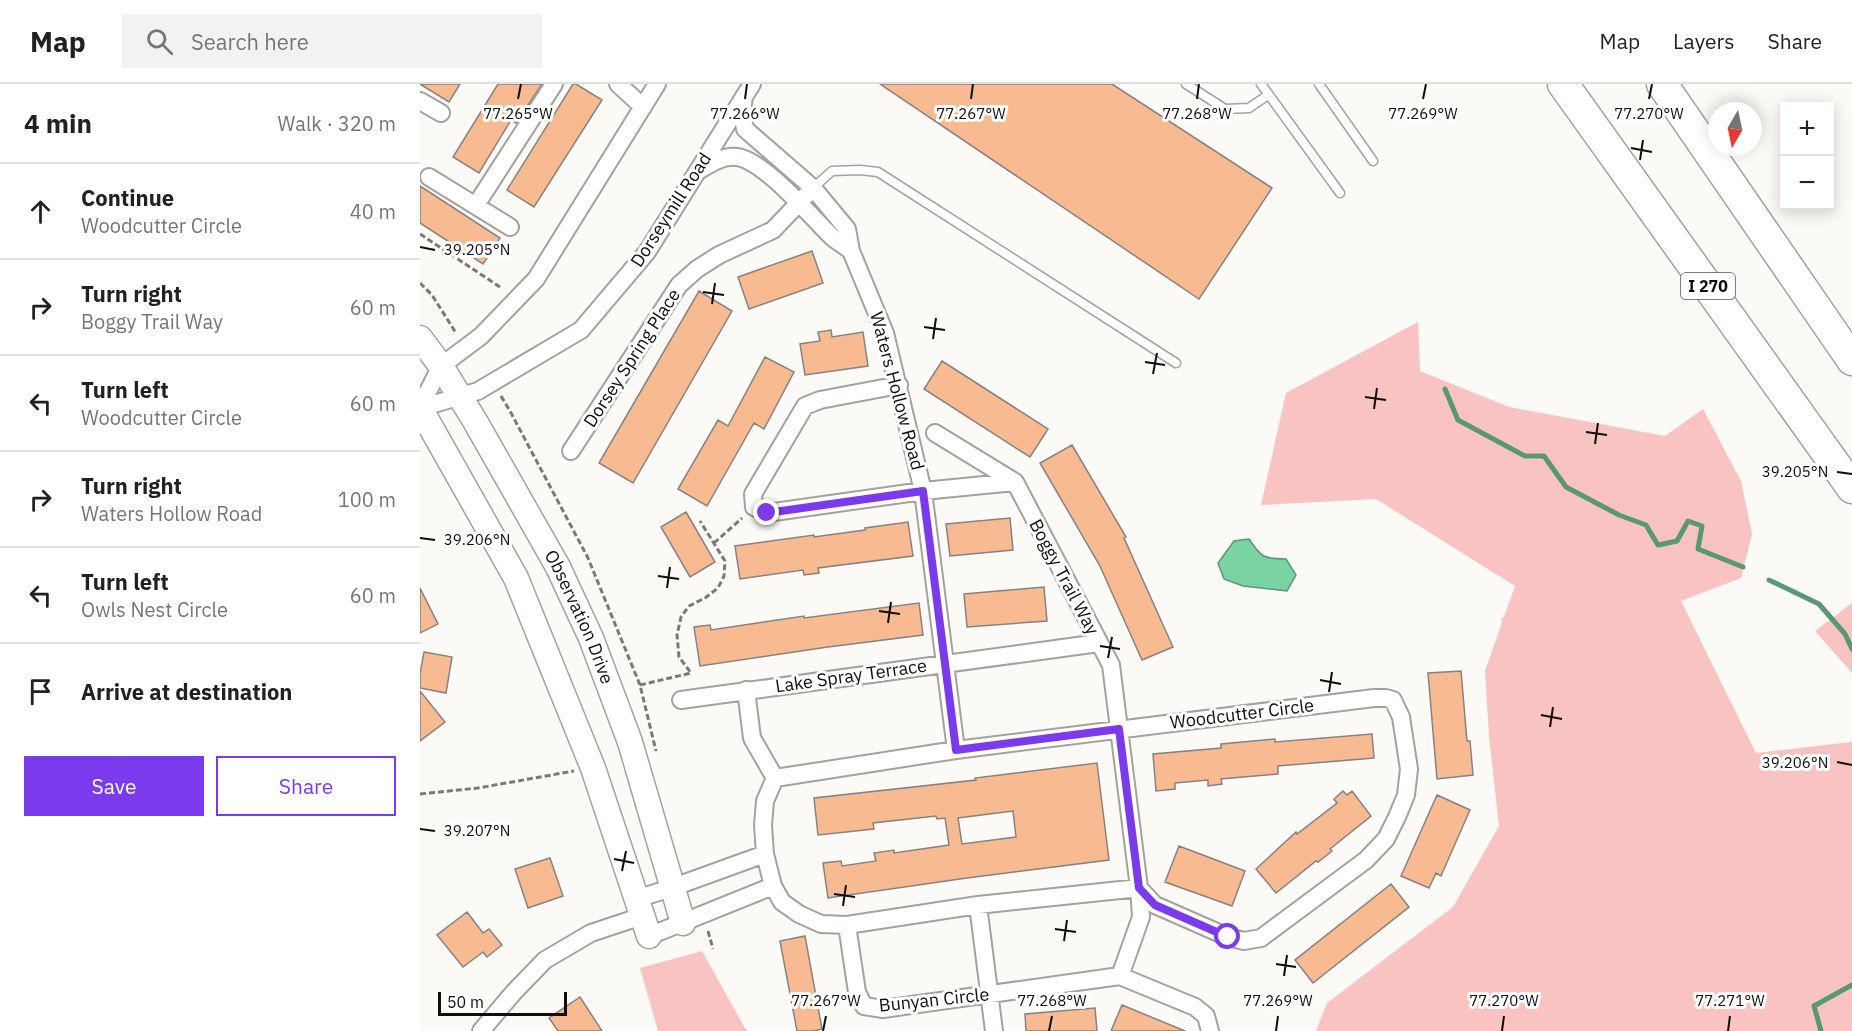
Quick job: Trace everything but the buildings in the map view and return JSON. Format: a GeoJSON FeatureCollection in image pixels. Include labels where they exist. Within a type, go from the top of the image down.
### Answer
{"type":"FeatureCollection","features":[{"type":"Feature","properties":{"kind":"highway","name":"I 270"},"geometry":{"type":"LineString","coordinates":[[1563,84],[1852,488]]}},
{"type":"Feature","properties":{"kind":"highway"},"geometry":{"type":"LineString","coordinates":[[1662,84],[1852,360]]}},
{"type":"Feature","properties":{"kind":"street"},"geometry":{"type":"LineString","coordinates":[[476,205],[554,84]]}},
{"type":"Feature","properties":{"kind":"street"},"geometry":{"type":"LineString","coordinates":[[618,84],[643,107]]}},
{"type":"Feature","properties":{"kind":"street"},"geometry":{"type":"LineString","coordinates":[[642,917],[593,768],[516,578],[420,408],[441,366],[481,336],[536,279],[657,84]]}},
{"type":"Feature","properties":{"kind":"street","name":"Dorseymill Road"},"geometry":{"type":"LineString","coordinates":[[420,408],[477,392],[581,330],[647,252],[748,90]]}},
{"type":"Feature","properties":{"kind":"street","name":"Waters Hollow Road"},"geometry":{"type":"LineString","coordinates":[[748,90],[742,113],[746,129],[813,188],[847,229],[851,251],[885,333],[923,491],[956,750]]}},
{"type":"Feature","properties":{"kind":"street"},"geometry":{"type":"LineString","coordinates":[[420,101],[441,113]]}},
{"type":"Feature","properties":{"kind":"street","name":"Waters Hollow Road"},"geometry":{"type":"LineString","coordinates":[[698,171],[722,158],[738,157],[757,166],[800,202],[834,239],[851,251]]}},
{"type":"Feature","properties":{"kind":"street"},"geometry":{"type":"LineString","coordinates":[[429,177],[510,227]]}},
{"type":"Feature","properties":{"kind":"street","name":"Dorsey Spring Place"},"geometry":{"type":"LineString","coordinates":[[571,451],[679,285],[697,269],[719,255],[773,230],[813,188]]}},
{"type":"Feature","properties":{"kind":"street","name":"Observation Drive"},"geometry":{"type":"LineString","coordinates":[[420,338],[460,397],[558,567],[591,639],[630,742],[682,923]]}},
{"type":"Feature","properties":{"kind":"street"},"geometry":{"type":"LineString","coordinates":[[899,385],[820,399],[805,406],[753,494],[754,507],[767,513],[923,491],[1015,482]]}},
{"type":"Feature","properties":{"kind":"street"},"geometry":{"type":"LineString","coordinates":[[935,434],[1015,482]]}},
{"type":"Feature","properties":{"kind":"street","name":"Boggy Trail Way"},"geometry":{"type":"LineString","coordinates":[[1015,482],[1110,665],[1141,917],[1120,976]]}},
{"type":"Feature","properties":{"kind":"street","name":"Lake Spray Terrace"},"geometry":{"type":"LineString","coordinates":[[681,700],[1099,643]]}},
{"type":"Feature","properties":{"kind":"street"},"geometry":{"type":"LineString","coordinates":[[746,690],[752,738],[775,778],[765,801],[763,825],[765,854],[773,886],[782,902],[799,914],[821,924],[847,925],[978,905],[1139,888]]}},
{"type":"Feature","properties":{"kind":"street","name":"Woodcutter Circle"},"geometry":{"type":"LineString","coordinates":[[775,778],[956,750],[1119,729],[1374,698],[1393,700],[1401,717],[1409,770],[1406,795],[1386,839],[1366,860],[1261,938],[1244,941],[1228,937],[1155,905],[1139,888]]}},
{"type":"Feature","properties":{"kind":"street"},"geometry":{"type":"LineString","coordinates":[[642,917],[671,888],[765,854]]}},
{"type":"Feature","properties":{"kind":"street"},"geometry":{"type":"LineString","coordinates":[[481,1031],[545,960],[591,933],[642,917],[682,923],[773,886]]}},
{"type":"Feature","properties":{"kind":"street"},"geometry":{"type":"LineString","coordinates":[[978,905],[994,1031]]}},
{"type":"Feature","properties":{"kind":"street","name":"Bunyan Circle"},"geometry":{"type":"LineString","coordinates":[[847,925],[857,992],[864,1006],[883,1009],[1120,976]]}},
{"type":"Feature","properties":{"kind":"street"},"geometry":{"type":"LineString","coordinates":[[1120,976],[1195,1006],[1206,1016],[1210,1031]]}},
{"type":"Feature","properties":{"kind":"lane"},"geometry":{"type":"LineString","coordinates":[[1186,84],[1226,109],[1249,108],[1268,94]]}},
{"type":"Feature","properties":{"kind":"lane"},"geometry":{"type":"LineString","coordinates":[[1261,84],[1340,193]]}},
{"type":"Feature","properties":{"kind":"lane"},"geometry":{"type":"LineString","coordinates":[[1319,84],[1373,161]]}},
{"type":"Feature","properties":{"kind":"lane"},"geometry":{"type":"LineString","coordinates":[[813,188],[832,171],[878,172],[1176,363]]}},
{"type":"Feature","properties":{"kind":"path"},"geometry":{"type":"LineString","coordinates":[[420,234],[500,287]]}},
{"type":"Feature","properties":{"kind":"path"},"geometry":{"type":"LineString","coordinates":[[420,283],[432,295],[455,330]]}},
{"type":"Feature","properties":{"kind":"path"},"geometry":{"type":"LineString","coordinates":[[714,543],[754,507]]}},
{"type":"Feature","properties":{"kind":"path"},"geometry":{"type":"LineString","coordinates":[[640,685],[691,673],[679,657],[677,635],[681,617],[689,606],[718,588],[724,576],[725,561],[700,521]]}},
{"type":"Feature","properties":{"kind":"path"},"geometry":{"type":"LineString","coordinates":[[420,794],[478,788],[593,768]]}},
{"type":"Feature","properties":{"kind":"shaded area"},"geometry":{"type":"Polygon","coordinates":[[[1418,322],[1420,371],[1509,407],[1665,436],[1703,409],[1741,481],[1752,534],[1741,578],[1681,601],[1756,753],[1851,742],[1852,739],[1852,1031],[1316,1031],[1327,1003],[1453,907],[1499,826],[1489,736],[1485,671],[1502,623],[1501,618],[1504,617],[1515,586],[1376,499],[1261,505],[1286,393],[1418,322]]]}},
{"type":"Feature","properties":{"kind":"shaded area"},"geometry":{"type":"Polygon","coordinates":[[[1249,539],[1263,556],[1286,559],[1296,575],[1287,591],[1243,586],[1224,579],[1218,563],[1234,541],[1249,539]]]}},
{"type":"Feature","properties":{"kind":"shaded area"},"geometry":{"type":"Polygon","coordinates":[[[1852,603],[1852,673],[1815,631],[1852,603]]]}},
{"type":"Feature","properties":{"kind":"shaded area"},"geometry":{"type":"Polygon","coordinates":[[[702,951],[748,1031],[658,1031],[640,968],[702,951]]]}},
{"type":"Feature","properties":{"kind":"waterway"},"geometry":{"type":"LineString","coordinates":[[1445,389],[1458,420],[1525,456],[1544,456],[1566,487],[1619,515],[1646,525],[1658,545],[1677,541],[1688,521],[1702,526],[1698,549],[1743,567]]}},
{"type":"Feature","properties":{"kind":"waterway"},"geometry":{"type":"LineString","coordinates":[[1769,580],[1819,604],[1845,634],[1852,649]]}},
{"type":"Feature","properties":{"kind":"waterway"},"geometry":{"type":"LineString","coordinates":[[1821,1031],[1814,1006],[1852,985]]}},
{"type":"Feature","properties":{"kind":"route"},"geometry":{"type":"LineString","coordinates":[[767,513],[923,491],[956,750],[1119,729],[1139,888],[1155,905],[1228,937]]}}]}
